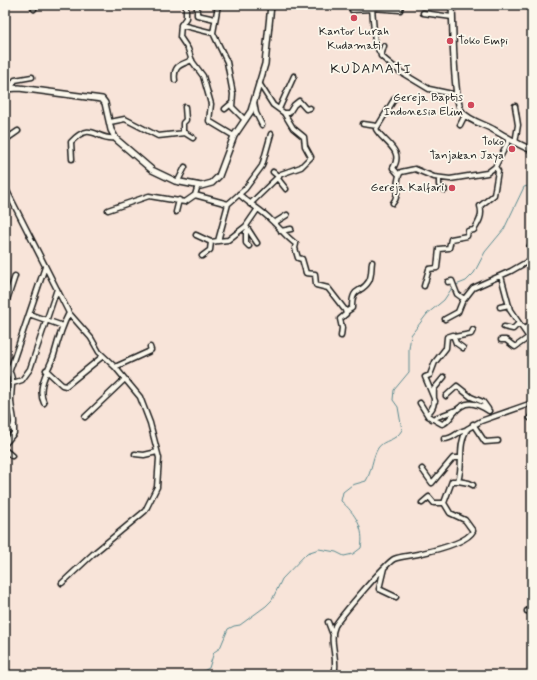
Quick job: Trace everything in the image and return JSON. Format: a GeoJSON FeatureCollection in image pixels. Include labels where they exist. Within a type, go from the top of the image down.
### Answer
{"type":"FeatureCollection","features":[{"type":"Feature","properties":{"kind":"street"},"geometry":{"type":"LineString","coordinates":[[186,5],[186,18],[181,25],[180,37],[188,49],[192,60],[202,73],[211,102],[209,122],[234,136]]}},
{"type":"Feature","properties":{"kind":"street"},"geometry":{"type":"LineString","coordinates":[[197,5],[197,15],[215,19]]}},
{"type":"Feature","properties":{"kind":"street"},"geometry":{"type":"LineString","coordinates":[[218,5],[213,33],[226,58],[233,94],[233,109],[245,120]]}},
{"type":"Feature","properties":{"kind":"street"},"geometry":{"type":"LineString","coordinates":[[8,88],[99,98],[105,103],[115,138],[152,170],[178,182],[198,185],[210,184],[218,178],[234,136],[245,120],[254,102],[265,64],[271,5]]}},
{"type":"Feature","properties":{"kind":"street"},"geometry":{"type":"LineString","coordinates":[[352,10],[372,7],[400,10],[401,5]]}},
{"type":"Feature","properties":{"kind":"street"},"geometry":{"type":"LineString","coordinates":[[452,5],[457,95],[460,108],[465,115],[495,130],[509,140],[532,150]]}},
{"type":"Feature","properties":{"kind":"street"},"geometry":{"type":"LineString","coordinates":[[372,7],[375,43],[381,56],[399,71],[429,90],[457,95]]}},
{"type":"Feature","properties":{"kind":"street"},"geometry":{"type":"LineString","coordinates":[[423,13],[452,17]]}},
{"type":"Feature","properties":{"kind":"street"},"geometry":{"type":"LineString","coordinates":[[181,25],[213,33]]}},
{"type":"Feature","properties":{"kind":"street"},"geometry":{"type":"LineString","coordinates":[[381,56],[384,46]]}},
{"type":"Feature","properties":{"kind":"street"},"geometry":{"type":"LineString","coordinates":[[175,80],[174,72],[176,68],[192,60]]}},
{"type":"Feature","properties":{"kind":"street"},"geometry":{"type":"LineString","coordinates":[[279,109],[294,76]]}},
{"type":"Feature","properties":{"kind":"street"},"geometry":{"type":"LineString","coordinates":[[8,88],[17,78],[32,77]]}},
{"type":"Feature","properties":{"kind":"street"},"geometry":{"type":"LineString","coordinates":[[250,204],[285,172],[301,167],[311,157],[305,146],[304,137],[293,128],[284,113],[273,105],[259,83]]}},
{"type":"Feature","properties":{"kind":"street"},"geometry":{"type":"LineString","coordinates":[[392,203],[397,198],[399,175],[393,168],[396,162],[396,150],[377,130],[377,126],[395,98]]}},
{"type":"Feature","properties":{"kind":"street"},"geometry":{"type":"LineString","coordinates":[[284,113],[289,113],[294,105],[299,101],[306,109],[310,108]]}},
{"type":"Feature","properties":{"kind":"street"},"geometry":{"type":"LineString","coordinates":[[254,102],[256,113],[262,125]]}},
{"type":"Feature","properties":{"kind":"street"},"geometry":{"type":"LineString","coordinates":[[225,109],[232,103]]}},
{"type":"Feature","properties":{"kind":"street"},"geometry":{"type":"LineString","coordinates":[[515,106],[518,121],[515,143]]}},
{"type":"Feature","properties":{"kind":"street"},"geometry":{"type":"LineString","coordinates":[[183,133],[182,123],[186,120],[185,107]]}},
{"type":"Feature","properties":{"kind":"street"},"geometry":{"type":"LineString","coordinates":[[460,125],[465,115]]}},
{"type":"Feature","properties":{"kind":"street"},"geometry":{"type":"LineString","coordinates":[[110,122],[125,119],[158,136],[187,133],[193,138]]}},
{"type":"Feature","properties":{"kind":"street"},"geometry":{"type":"LineString","coordinates":[[363,124],[377,126]]}},
{"type":"Feature","properties":{"kind":"street"},"geometry":{"type":"LineString","coordinates":[[5,140],[18,131]]}},
{"type":"Feature","properties":{"kind":"street"},"geometry":{"type":"LineString","coordinates":[[72,159],[71,142],[87,132],[92,131],[106,137],[115,138]]}},
{"type":"Feature","properties":{"kind":"street"},"geometry":{"type":"LineString","coordinates":[[218,242],[228,204],[239,194],[262,166],[271,134]]}},
{"type":"Feature","properties":{"kind":"street"},"geometry":{"type":"LineString","coordinates":[[399,175],[401,172],[416,169],[439,178],[457,179],[487,173],[495,168],[509,140]]}},
{"type":"Feature","properties":{"kind":"street"},"geometry":{"type":"LineString","coordinates":[[178,182],[186,168]]}},
{"type":"Feature","properties":{"kind":"street"},"geometry":{"type":"LineString","coordinates":[[424,286],[429,269],[437,268],[439,248],[449,248],[451,239],[467,236],[469,230],[474,230],[482,213],[480,206],[494,195],[499,176],[498,171],[495,168]]}},
{"type":"Feature","properties":{"kind":"street"},"geometry":{"type":"LineString","coordinates":[[273,172],[286,189]]}},
{"type":"Feature","properties":{"kind":"street"},"geometry":{"type":"LineString","coordinates":[[439,178],[440,185],[445,190]]}},
{"type":"Feature","properties":{"kind":"street"},"geometry":{"type":"LineString","coordinates":[[108,210],[149,196],[185,202],[195,195],[198,185]]}},
{"type":"Feature","properties":{"kind":"street"},"geometry":{"type":"LineString","coordinates":[[5,187],[69,312],[103,356],[115,367],[142,402],[158,452],[159,463],[157,488],[145,510],[93,554],[62,583]]}},
{"type":"Feature","properties":{"kind":"street"},"geometry":{"type":"LineString","coordinates":[[239,194],[274,223],[296,245],[295,248],[298,258],[302,260],[306,273],[315,275],[316,285],[328,288],[346,312]]}},
{"type":"Feature","properties":{"kind":"street"},"geometry":{"type":"LineString","coordinates":[[195,195],[228,204]]}},
{"type":"Feature","properties":{"kind":"street"},"geometry":{"type":"LineString","coordinates":[[176,212],[179,200]]}},
{"type":"Feature","properties":{"kind":"street"},"geometry":{"type":"LineString","coordinates":[[249,246],[246,241],[246,232],[257,210]]}},
{"type":"Feature","properties":{"kind":"street"},"geometry":{"type":"LineString","coordinates":[[274,223],[287,215]]}},
{"type":"Feature","properties":{"kind":"street"},"geometry":{"type":"LineString","coordinates":[[196,235],[211,242],[218,242],[228,240],[247,228]]}},
{"type":"Feature","properties":{"kind":"street"},"geometry":{"type":"LineString","coordinates":[[247,228],[258,243]]}},
{"type":"Feature","properties":{"kind":"street"},"geometry":{"type":"LineString","coordinates":[[281,231],[291,229]]}},
{"type":"Feature","properties":{"kind":"street"},"geometry":{"type":"LineString","coordinates":[[202,256],[210,250],[211,242]]}},
{"type":"Feature","properties":{"kind":"street"},"geometry":{"type":"LineString","coordinates":[[445,319],[458,312],[464,299],[475,287],[501,276],[532,259]]}},
{"type":"Feature","properties":{"kind":"street"},"geometry":{"type":"LineString","coordinates":[[340,336],[342,328],[340,319],[352,308],[351,301],[353,295],[369,281],[372,262]]}},
{"type":"Feature","properties":{"kind":"street"},"geometry":{"type":"LineString","coordinates":[[5,444],[14,433],[10,370],[45,267]]}},
{"type":"Feature","properties":{"kind":"street"},"geometry":{"type":"LineString","coordinates":[[5,306],[15,276]]}},
{"type":"Feature","properties":{"kind":"street"},"geometry":{"type":"LineString","coordinates":[[501,276],[514,317],[531,337],[515,347],[506,340],[501,340]]}},
{"type":"Feature","properties":{"kind":"street"},"geometry":{"type":"LineString","coordinates":[[448,282],[452,281],[457,294],[464,299]]}},
{"type":"Feature","properties":{"kind":"street"},"geometry":{"type":"LineString","coordinates":[[12,384],[22,380],[28,373],[57,289]]}},
{"type":"Feature","properties":{"kind":"street"},"geometry":{"type":"LineString","coordinates":[[500,307],[509,304]]}},
{"type":"Feature","properties":{"kind":"street"},"geometry":{"type":"LineString","coordinates":[[44,403],[42,391],[46,370],[53,357],[62,326],[69,312]]}},
{"type":"Feature","properties":{"kind":"street"},"geometry":{"type":"LineString","coordinates":[[29,314],[62,326]]}},
{"type":"Feature","properties":{"kind":"street"},"geometry":{"type":"LineString","coordinates":[[504,327],[512,329],[519,323]]}},
{"type":"Feature","properties":{"kind":"street"},"geometry":{"type":"LineString","coordinates":[[524,329],[532,324]]}},
{"type":"Feature","properties":{"kind":"street"},"geometry":{"type":"LineString","coordinates":[[435,401],[425,377],[430,375],[435,362],[446,350],[447,338],[452,335],[454,338],[471,334],[473,330]]}},
{"type":"Feature","properties":{"kind":"street"},"geometry":{"type":"LineString","coordinates":[[454,338],[457,344],[463,348]]}},
{"type":"Feature","properties":{"kind":"street"},"geometry":{"type":"LineString","coordinates":[[115,367],[148,352],[151,350],[150,347]]}},
{"type":"Feature","properties":{"kind":"street"},"geometry":{"type":"LineString","coordinates":[[46,370],[62,385],[66,386],[103,356]]}},
{"type":"Feature","properties":{"kind":"street"},"geometry":{"type":"LineString","coordinates":[[5,366],[10,370]]}},
{"type":"Feature","properties":{"kind":"street"},"geometry":{"type":"LineString","coordinates":[[427,414],[433,409],[435,401],[434,388],[444,377]]}},
{"type":"Feature","properties":{"kind":"street"},"geometry":{"type":"LineString","coordinates":[[85,417],[125,379]]}},
{"type":"Feature","properties":{"kind":"street"},"geometry":{"type":"LineString","coordinates":[[446,396],[457,386],[471,398],[484,402],[492,416]]}},
{"type":"Feature","properties":{"kind":"street"},"geometry":{"type":"LineString","coordinates":[[420,403],[432,419],[444,424],[456,410]]}},
{"type":"Feature","properties":{"kind":"street"},"geometry":{"type":"LineString","coordinates":[[432,419],[456,410],[468,403],[480,404],[489,411]]}},
{"type":"Feature","properties":{"kind":"street"},"geometry":{"type":"LineString","coordinates":[[458,481],[460,474],[460,458],[464,436],[467,430],[473,424],[492,416],[532,403]]}},
{"type":"Feature","properties":{"kind":"street"},"geometry":{"type":"LineString","coordinates":[[473,424],[486,443],[498,441]]}},
{"type":"Feature","properties":{"kind":"street"},"geometry":{"type":"LineString","coordinates":[[5,432],[14,425]]}},
{"type":"Feature","properties":{"kind":"street"},"geometry":{"type":"LineString","coordinates":[[444,439],[450,439],[464,430],[467,430]]}},
{"type":"Feature","properties":{"kind":"street"},"geometry":{"type":"LineString","coordinates":[[5,450],[12,456]]}},
{"type":"Feature","properties":{"kind":"street"},"geometry":{"type":"LineString","coordinates":[[135,454],[144,455],[158,452]]}},
{"type":"Feature","properties":{"kind":"street"},"geometry":{"type":"LineString","coordinates":[[422,470],[432,483],[453,458],[460,458]]}},
{"type":"Feature","properties":{"kind":"street"},"geometry":{"type":"LineString","coordinates":[[444,503],[452,481],[469,483],[473,486]]}},
{"type":"Feature","properties":{"kind":"street"},"geometry":{"type":"LineString","coordinates":[[422,504],[429,497],[434,503],[444,503]]}},
{"type":"Feature","properties":{"kind":"street"},"geometry":{"type":"LineString","coordinates":[[333,635],[336,626],[344,613],[393,560],[420,554],[470,537],[473,531],[471,525],[450,512],[444,503]]}},
{"type":"Feature","properties":{"kind":"street"},"geometry":{"type":"LineString","coordinates":[[384,568],[379,589],[396,597]]}},
{"type":"Feature","properties":{"kind":"street"},"geometry":{"type":"LineString","coordinates":[[527,611],[532,612]]}},
{"type":"Feature","properties":{"kind":"street"},"geometry":{"type":"LineString","coordinates":[[328,622],[333,635],[336,663],[334,675]]}},
{"type":"Feature","properties":{"kind":"waterway"},"geometry":{"type":"LineString","coordinates":[[456,285],[466,281],[474,273],[485,252],[504,229],[524,187],[532,187]]}},
{"type":"Feature","properties":{"kind":"waterway"},"geometry":{"type":"LineString","coordinates":[[196,675],[209,668],[214,652],[220,648],[228,629],[240,625],[266,606],[272,600],[282,579],[307,553],[319,549],[336,552],[344,556],[353,554],[361,548],[362,534],[355,516],[341,501],[343,492],[352,485],[366,481],[370,473],[374,456],[380,445],[396,437],[402,430],[398,407],[393,400],[394,390],[409,372],[409,349],[411,335],[427,314],[444,300],[452,288]]}},
{"type":"Feature","properties":{"kind":"waterway"},"geometry":{"type":"LineString","coordinates":[[121,675],[129,671],[158,675]]}},
{"type":"Feature","properties":{"kind":"place","name":"Kantor Lurah Kudamati"},"geometry":{"type":"Point","coordinates":[354,18]}},
{"type":"Feature","properties":{"kind":"place","name":"Toko Empi"},"geometry":{"type":"Point","coordinates":[450,41]}},
{"type":"Feature","properties":{"kind":"place","name":"Gereja Baptis Indonesia Elim"},"geometry":{"type":"Point","coordinates":[471,105]}},
{"type":"Feature","properties":{"kind":"place","name":"Toko Tanjakan Jaya"},"geometry":{"type":"Point","coordinates":[512,149]}},
{"type":"Feature","properties":{"kind":"place","name":"Gereja Kalfari"},"geometry":{"type":"Point","coordinates":[452,188]}},
{"type":"Feature","properties":{"kind":"district","name":"KUDAMATI"},"geometry":{"type":"Point","coordinates":[371,69]}}]}
